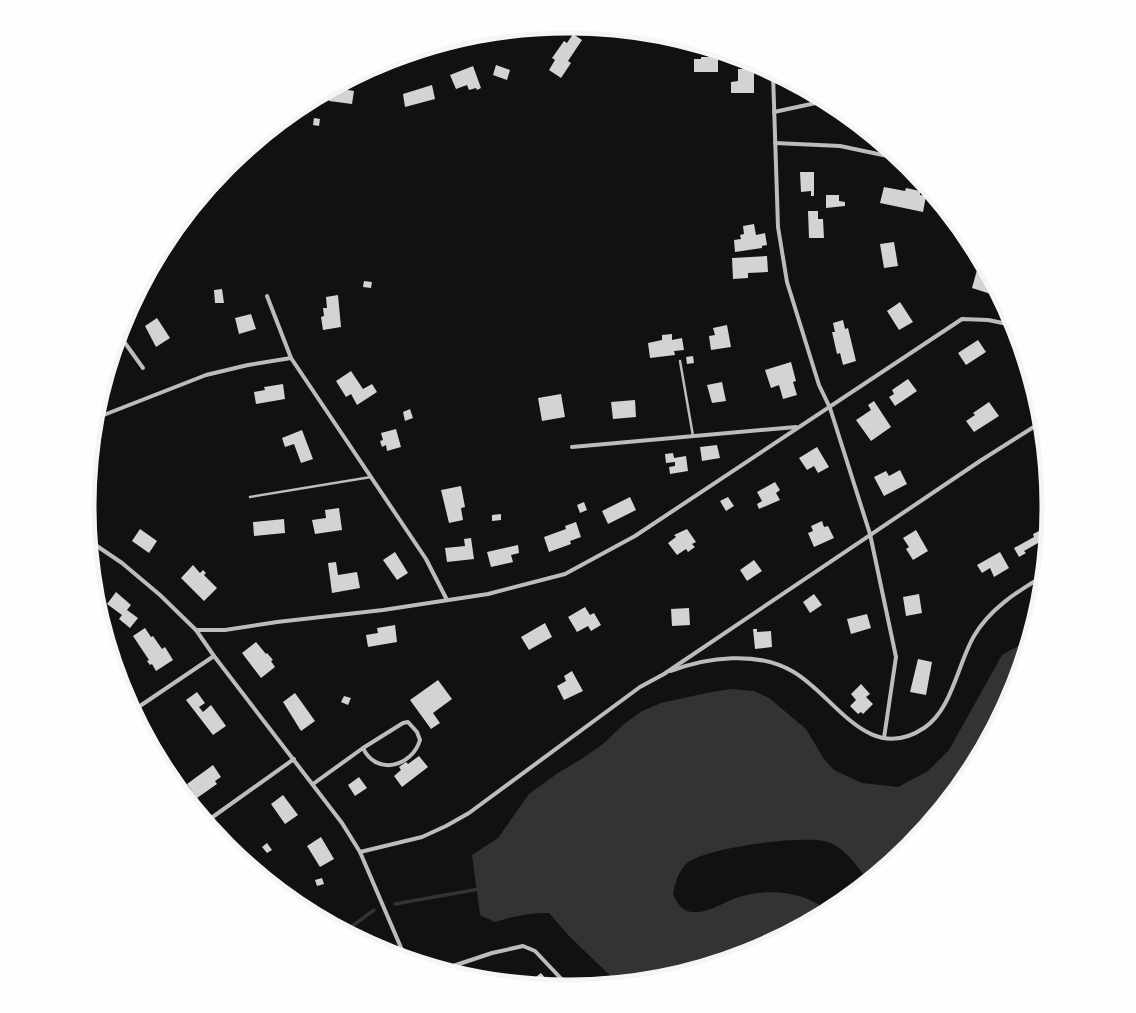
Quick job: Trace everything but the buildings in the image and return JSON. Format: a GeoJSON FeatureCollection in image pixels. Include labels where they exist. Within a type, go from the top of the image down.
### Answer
{"type":"FeatureCollection","features":[{"type":"Feature","properties":{"kind":"street"},"geometry":{"type":"LineString","coordinates":[[773,80],[778,227],[787,282],[819,385],[830,408],[870,534],[896,657],[884,738]]}},
{"type":"Feature","properties":{"kind":"street"},"geometry":{"type":"LineString","coordinates":[[774,112],[817,104]]}},
{"type":"Feature","properties":{"kind":"street"},"geometry":{"type":"LineString","coordinates":[[775,143],[840,146],[885,155]]}},
{"type":"Feature","properties":{"kind":"street"},"geometry":{"type":"LineString","coordinates":[[266,296],[291,358],[372,476],[426,559],[447,600]]}},
{"type":"Feature","properties":{"kind":"street"},"geometry":{"type":"LineString","coordinates":[[196,630],[224,630],[277,622],[383,610],[488,594],[565,574],[629,540],[724,478],[796,427],[830,408],[962,319],[988,320],[1004,323]]}},
{"type":"Feature","properties":{"kind":"street"},"geometry":{"type":"LineString","coordinates":[[124,342],[143,368]]}},
{"type":"Feature","properties":{"kind":"street"},"geometry":{"type":"LineString","coordinates":[[104,415],[206,375],[248,365],[291,358]]}},
{"type":"Feature","properties":{"kind":"street"},"geometry":{"type":"LineString","coordinates":[[572,447],[796,427]]}},
{"type":"Feature","properties":{"kind":"street"},"geometry":{"type":"LineString","coordinates":[[360,852],[422,837],[469,813],[640,687],[664,674],[870,534],[1034,427]]}},
{"type":"Feature","properties":{"kind":"street"},"geometry":{"type":"LineString","coordinates":[[97,546],[122,563],[160,595],[196,630],[214,656],[313,784],[342,823],[360,852],[402,950]]}},
{"type":"Feature","properties":{"kind":"street"},"geometry":{"type":"LineString","coordinates":[[664,674],[688,664],[714,660],[741,659],[767,661],[792,671],[814,686],[831,706],[852,723],[867,732],[884,738],[901,738],[925,728],[943,709],[974,636],[990,614],[1010,598],[1035,582]]}},
{"type":"Feature","properties":{"kind":"street"},"geometry":{"type":"LineString","coordinates":[[139,707],[214,656]]}},
{"type":"Feature","properties":{"kind":"street"},"geometry":{"type":"LineString","coordinates":[[313,784],[363,748],[403,723],[408,722],[414,728],[420,740],[414,754],[407,759],[387,766],[374,762],[366,756],[363,748]]}},
{"type":"Feature","properties":{"kind":"street"},"geometry":{"type":"LineString","coordinates":[[211,818],[294,759]]}},
{"type":"Feature","properties":{"kind":"street"},"geometry":{"type":"LineString","coordinates":[[453,966],[492,953],[523,946],[536,951],[562,980]]}},
{"type":"Feature","properties":{"kind":"lane"},"geometry":{"type":"LineString","coordinates":[[680,361],[693,437]]}},
{"type":"Feature","properties":{"kind":"lane"},"geometry":{"type":"LineString","coordinates":[[250,497],[372,476]]}},
{"type":"Feature","properties":{"kind":"shaded area"},"geometry":{"type":"Polygon","coordinates":[[[1020,645],[993,716],[962,770],[924,819],[903,841],[864,875],[840,848],[828,842],[816,840],[778,841],[732,848],[696,858],[683,867],[676,882],[673,894],[680,906],[687,911],[702,911],[750,894],[773,892],[796,895],[821,906],[805,917],[777,931],[749,944],[691,964],[660,971],[613,978],[569,936],[549,913],[522,915],[495,922],[480,915],[472,855],[498,838],[529,794],[603,744],[624,724],[642,711],[661,703],[711,692],[732,689],[754,691],[769,698],[806,729],[824,759],[834,770],[862,783],[898,787],[928,771],[949,750],[1002,655],[1020,645]]]}},
{"type":"Feature","properties":{"kind":"waterway"},"geometry":{"type":"LineString","coordinates":[[395,904],[479,889]]}},
{"type":"Feature","properties":{"kind":"waterway"},"geometry":{"type":"LineString","coordinates":[[351,927],[374,910]]}}]}
